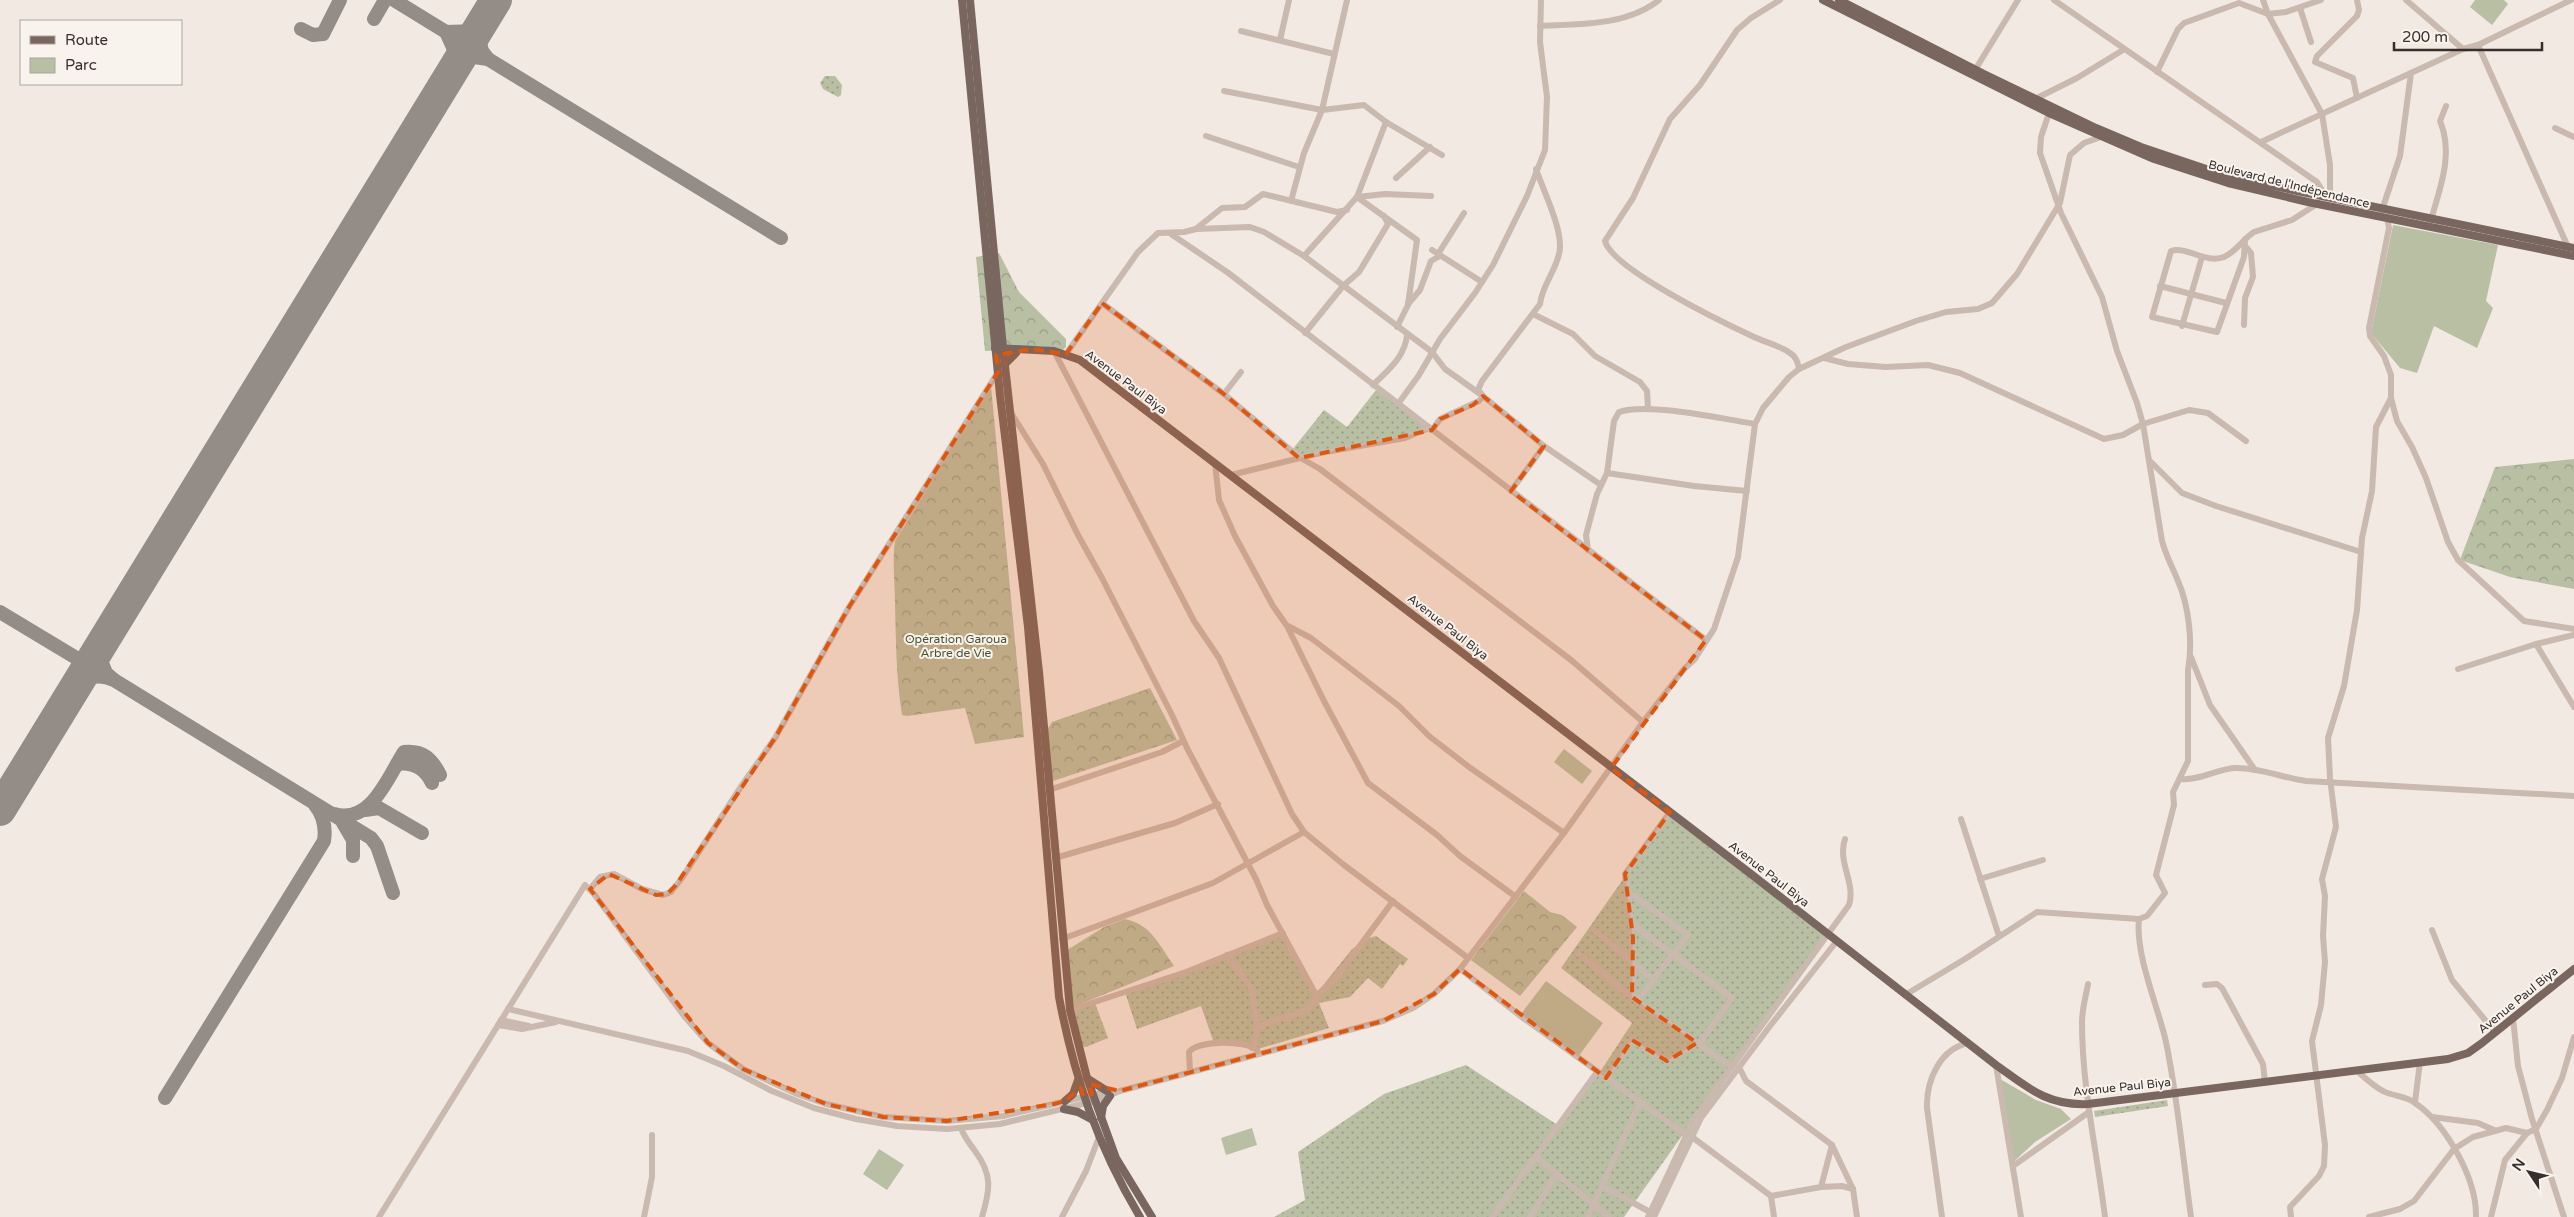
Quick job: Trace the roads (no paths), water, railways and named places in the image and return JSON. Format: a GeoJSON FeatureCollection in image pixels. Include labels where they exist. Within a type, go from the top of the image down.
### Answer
{"type":"FeatureCollection","features":[{"type":"Feature","properties":{"kind":"main road"},"geometry":{"type":"LineString","coordinates":[[962,0],[999,351],[1005,364],[1031,589],[1070,1010],[1083,1078],[1085,1100],[1091,1119],[1140,1217]]}},
{"type":"Feature","properties":{"kind":"main road"},"geometry":{"type":"LineString","coordinates":[[970,0],[999,351],[998,372],[1028,627],[1058,982],[1068,1038],[1083,1078],[1093,1097],[1116,1158],[1152,1217]]}},
{"type":"Feature","properties":{"kind":"main road","name":"Boulevard de l'Indépendance"},"geometry":{"type":"LineString","coordinates":[[1823,0],[2049,113],[2154,159],[2228,183],[2317,204],[2574,256]]}},
{"type":"Feature","properties":{"kind":"main road","name":"Boulevard de l'Indépendance"},"geometry":{"type":"LineString","coordinates":[[1840,0],[1975,70],[2141,147],[2230,177],[2328,199],[2571,248]]}},
{"type":"Feature","properties":{"kind":"main road","name":"Avenue Paul Biya"},"geometry":{"type":"LineString","coordinates":[[999,351],[1054,351],[1080,360],[1670,812],[1996,1065],[2025,1086],[2051,1100],[2062,1104],[2088,1108],[2174,1093],[2420,1062],[2441,1061],[2463,1055],[2496,1032],[2574,969]]}},
{"type":"Feature","properties":{"kind":"main road"},"geometry":{"type":"LineString","coordinates":[[1005,364],[1020,351]]}},
{"type":"Feature","properties":{"kind":"main road"},"geometry":{"type":"LineString","coordinates":[[1083,1078],[1109,1093],[1103,1106],[1101,1118]]}},
{"type":"Feature","properties":{"kind":"main road"},"geometry":{"type":"LineString","coordinates":[[1083,1078],[1064,1105],[1091,1119]]}},
{"type":"Feature","properties":{"kind":"street"},"geometry":{"type":"LineString","coordinates":[[1280,40],[1289,0]]}},
{"type":"Feature","properties":{"kind":"street"},"geometry":{"type":"LineString","coordinates":[[1291,201],[1300,167],[1322,110],[1347,0]]}},
{"type":"Feature","properties":{"kind":"street"},"geometry":{"type":"LineString","coordinates":[[1398,404],[1493,265],[1527,196],[1547,143],[1547,97],[1544,64],[1541,60],[1540,0]]}},
{"type":"Feature","properties":{"kind":"street"},"geometry":{"type":"LineString","coordinates":[[1540,26],[1577,25],[1609,20],[1642,10],[1659,0]]}},
{"type":"Feature","properties":{"kind":"street"},"geometry":{"type":"LineString","coordinates":[[1780,0],[1751,18],[1737,30],[1700,86],[1670,119],[1633,198],[1606,242],[1607,246],[1645,279],[1753,336],[1790,352],[1795,356],[1799,369]]}},
{"type":"Feature","properties":{"kind":"street"},"geometry":{"type":"LineString","coordinates":[[1975,70],[2018,0]]}},
{"type":"Feature","properties":{"kind":"street"},"geometry":{"type":"LineString","coordinates":[[2054,0],[2123,50],[2261,142],[2317,182],[2328,199]]}},
{"type":"Feature","properties":{"kind":"street"},"geometry":{"type":"LineString","coordinates":[[2263,0],[2268,14],[2322,114],[2330,165],[2328,199]]}},
{"type":"Feature","properties":{"kind":"street"},"geometry":{"type":"LineString","coordinates":[[2157,72],[2178,29],[2184,23],[2240,3],[2268,14],[2300,8],[2321,0]]}},
{"type":"Feature","properties":{"kind":"street"},"geometry":{"type":"LineString","coordinates":[[2357,0],[2359,10],[2357,16],[2317,56],[2315,62],[2353,78],[2357,98]]}},
{"type":"Feature","properties":{"kind":"street"},"geometry":{"type":"LineString","coordinates":[[2406,0],[2463,49]]}},
{"type":"Feature","properties":{"kind":"street"},"geometry":{"type":"LineString","coordinates":[[2261,142],[2463,49],[2478,45],[2571,0]]}},
{"type":"Feature","properties":{"kind":"street"},"geometry":{"type":"LineString","coordinates":[[2300,8],[2311,42]]}},
{"type":"Feature","properties":{"kind":"street"},"geometry":{"type":"LineString","coordinates":[[1241,31],[1334,54]]}},
{"type":"Feature","properties":{"kind":"street"},"geometry":{"type":"LineString","coordinates":[[2478,45],[2571,248]]}},
{"type":"Feature","properties":{"kind":"street"},"geometry":{"type":"LineString","coordinates":[[2036,99],[2077,78],[2123,50]]}},
{"type":"Feature","properties":{"kind":"street"},"geometry":{"type":"LineString","coordinates":[[2382,210],[2400,156],[2411,74]]}},
{"type":"Feature","properties":{"kind":"street"},"geometry":{"type":"LineString","coordinates":[[1224,91],[1322,110],[1364,104],[1386,122],[1442,155]]}},
{"type":"Feature","properties":{"kind":"street"},"geometry":{"type":"LineString","coordinates":[[2431,220],[2446,165],[2446,133],[2440,120],[2446,106]]}},
{"type":"Feature","properties":{"kind":"street"},"geometry":{"type":"LineString","coordinates":[[2049,113],[2041,137],[2040,153],[2060,203],[2061,213],[2102,297],[2117,351],[2144,424],[2162,541],[2167,560],[2178,579],[2185,599],[2191,656],[2210,705],[2255,770]]}},
{"type":"Feature","properties":{"kind":"street"},"geometry":{"type":"LineString","coordinates":[[1304,256],[1357,197],[1386,122]]}},
{"type":"Feature","properties":{"kind":"street"},"geometry":{"type":"LineString","coordinates":[[2555,128],[2574,137]]}},
{"type":"Feature","properties":{"kind":"street"},"geometry":{"type":"LineString","coordinates":[[1206,136],[1300,167]]}},
{"type":"Feature","properties":{"kind":"street"},"geometry":{"type":"LineString","coordinates":[[508,1009],[701,1055],[772,1091],[820,1110],[897,1126],[962,1128],[1000,1124],[1190,1072],[1257,1050],[1382,1021],[1413,1008],[1434,994],[1460,969],[1516,897],[1643,722],[1684,669],[1694,660],[1714,629],[1738,557],[1755,424],[1763,408],[1789,377],[1799,369],[1924,318],[1946,312],[1978,309],[1992,303],[2017,274],[2060,203],[2070,154],[2084,143],[2101,137]]}},
{"type":"Feature","properties":{"kind":"street"},"geometry":{"type":"LineString","coordinates":[[1396,178],[1430,147]]}},
{"type":"Feature","properties":{"kind":"street"},"geometry":{"type":"LineString","coordinates":[[1483,396],[1478,390],[1482,381],[1540,304],[1541,296],[1560,253],[1555,218],[1536,169]]}},
{"type":"Feature","properties":{"kind":"street"},"geometry":{"type":"LineString","coordinates":[[1196,229],[1222,208],[1245,207],[1261,194],[1337,212],[1347,210]]}},
{"type":"Feature","properties":{"kind":"street"},"geometry":{"type":"LineString","coordinates":[[1357,197],[1384,194],[1431,196]]}},
{"type":"Feature","properties":{"kind":"street"},"geometry":{"type":"LineString","coordinates":[[1357,197],[1417,240],[1408,305]]}},
{"type":"Feature","properties":{"kind":"street"},"geometry":{"type":"LineString","coordinates":[[2245,242],[2244,257],[2226,303],[2218,331],[2215,334],[2152,318],[2171,251],[2202,257],[2224,257],[2245,242],[2254,232],[2298,217],[2317,204]]}},
{"type":"Feature","properties":{"kind":"street"},"geometry":{"type":"LineString","coordinates":[[1397,327],[1408,305],[1420,290],[1431,262],[1464,213]]}},
{"type":"Feature","properties":{"kind":"street"},"geometry":{"type":"LineString","coordinates":[[1305,333],[1343,286],[1359,272],[1388,224],[1383,214]]}},
{"type":"Feature","properties":{"kind":"street"},"geometry":{"type":"LineString","coordinates":[[2387,218],[2389,228],[2369,328],[2370,336],[2387,362],[2391,375],[2391,398],[2397,421],[2415,453],[2448,542],[2458,560],[2524,621],[2574,629]]}},
{"type":"Feature","properties":{"kind":"street"},"geometry":{"type":"LineString","coordinates":[[1066,354],[1150,239],[1158,233],[1171,234],[1196,229],[1257,229],[1304,256],[1432,352],[1444,369],[1483,396],[1544,446],[1601,486]]}},
{"type":"Feature","properties":{"kind":"street"},"geometry":{"type":"LineString","coordinates":[[1171,234],[1227,272],[1706,640]]}},
{"type":"Feature","properties":{"kind":"street"},"geometry":{"type":"LineString","coordinates":[[2244,325],[2244,298],[2253,277],[2251,254],[2245,242]]}},
{"type":"Feature","properties":{"kind":"street"},"geometry":{"type":"LineString","coordinates":[[1437,253],[1482,282]]}},
{"type":"Feature","properties":{"kind":"street"},"geometry":{"type":"LineString","coordinates":[[2182,326],[2202,257]]}},
{"type":"Feature","properties":{"kind":"street"},"geometry":{"type":"LineString","coordinates":[[2160,286],[2226,303]]}},
{"type":"Feature","properties":{"kind":"street"},"geometry":{"type":"LineString","coordinates":[[1102,303],[1224,394],[1299,458],[1320,469],[1571,660],[1643,722]]}},
{"type":"Feature","properties":{"kind":"street"},"geometry":{"type":"LineString","coordinates":[[1533,314],[1573,334],[1595,356],[1640,382],[1647,391],[1648,409]]}},
{"type":"Feature","properties":{"kind":"street"},"geometry":{"type":"LineString","coordinates":[[1373,385],[1395,363],[1406,343],[1407,335]]}},
{"type":"Feature","properties":{"kind":"street"},"geometry":{"type":"LineString","coordinates":[[1054,351],[1194,621],[1219,658],[1292,814],[1304,832],[1344,865],[1468,958]]}},
{"type":"Feature","properties":{"kind":"street"},"geometry":{"type":"LineString","coordinates":[[1824,358],[1848,364],[1886,367],[1928,365],[1960,373],[2104,438],[2123,435],[2144,424],[2189,410],[2201,411],[2217,419],[2246,441]]}},
{"type":"Feature","properties":{"kind":"street"},"geometry":{"type":"LineString","coordinates":[[590,890],[600,877],[609,874],[619,875],[642,890],[656,895],[671,892],[776,738],[852,602],[998,372]]}},
{"type":"Feature","properties":{"kind":"street"},"geometry":{"type":"LineString","coordinates":[[1224,394],[1241,372]]}},
{"type":"Feature","properties":{"kind":"street"},"geometry":{"type":"LineString","coordinates":[[1231,475],[1299,458],[1405,438],[1430,429],[1440,419],[1473,405],[1483,396]]}},
{"type":"Feature","properties":{"kind":"street"},"geometry":{"type":"LineString","coordinates":[[2291,1217],[2290,1207],[2323,1172],[2324,1166],[2325,1145],[2312,1041],[2321,1005],[2325,962],[2326,896],[2322,880],[2336,827],[2330,782],[2328,738],[2344,686],[2357,610],[2361,552],[2372,491],[2376,427],[2391,398]]}},
{"type":"Feature","properties":{"kind":"street"},"geometry":{"type":"LineString","coordinates":[[1588,550],[1586,535],[1601,486],[1607,473],[1613,427],[1620,412],[1629,408],[1648,409],[1755,424]]}},
{"type":"Feature","properties":{"kind":"street"},"geometry":{"type":"LineString","coordinates":[[1010,410],[1043,464],[1183,741],[1249,865],[1267,905],[1306,972],[1316,996]]}},
{"type":"Feature","properties":{"kind":"street"},"geometry":{"type":"LineString","coordinates":[[1511,491],[1544,446]]}},
{"type":"Feature","properties":{"kind":"street"},"geometry":{"type":"LineString","coordinates":[[2150,461],[2182,493],[2216,506],[2361,552]]}},
{"type":"Feature","properties":{"kind":"street"},"geometry":{"type":"LineString","coordinates":[[1215,463],[1222,507],[1257,578],[1287,626],[1324,701],[1368,783],[1437,835],[1460,856],[1516,897]]}},
{"type":"Feature","properties":{"kind":"street"},"geometry":{"type":"LineString","coordinates":[[1607,473],[1694,486],[1747,491]]}},
{"type":"Feature","properties":{"kind":"street"},"geometry":{"type":"LineString","coordinates":[[1287,626],[1311,638],[1400,706],[1430,736],[1469,767],[1564,832]]}},
{"type":"Feature","properties":{"kind":"street"},"geometry":{"type":"LineString","coordinates":[[2458,669],[2536,644],[2574,635]]}},
{"type":"Feature","properties":{"kind":"street"},"geometry":{"type":"LineString","coordinates":[[2536,644],[2574,707]]}},
{"type":"Feature","properties":{"kind":"street"},"geometry":{"type":"LineString","coordinates":[[1904,994],[1965,959],[2037,912],[2139,919],[2147,916],[2165,894],[2156,875],[2174,805],[2173,792],[2181,780],[2189,754],[2188,670],[2191,656]]}},
{"type":"Feature","properties":{"kind":"street"},"geometry":{"type":"LineString","coordinates":[[1049,790],[1162,752],[1183,741]]}},
{"type":"Feature","properties":{"kind":"street"},"geometry":{"type":"LineString","coordinates":[[2181,780],[2190,780],[2231,769],[2255,770],[2302,781],[2574,796]]}},
{"type":"Feature","properties":{"kind":"street"},"geometry":{"type":"LineString","coordinates":[[1055,858],[1175,824],[1218,804]]}},
{"type":"Feature","properties":{"kind":"street"},"geometry":{"type":"LineString","coordinates":[[1634,999],[1635,964],[1625,874],[1670,812]]}},
{"type":"Feature","properties":{"kind":"street"},"geometry":{"type":"LineString","coordinates":[[1961,819],[1999,936]]}},
{"type":"Feature","properties":{"kind":"street"},"geometry":{"type":"LineString","coordinates":[[1062,939],[1213,883],[1249,865],[1304,832]]}},
{"type":"Feature","properties":{"kind":"street"},"geometry":{"type":"LineString","coordinates":[[1602,1186],[1651,1215],[1689,1136],[1729,1080],[1735,1067],[1827,933],[1849,905],[1851,899],[1842,856],[1845,839]]}},
{"type":"Feature","properties":{"kind":"street"},"geometry":{"type":"LineString","coordinates":[[1980,879],[2042,860]]}},
{"type":"Feature","properties":{"kind":"street"},"geometry":{"type":"LineString","coordinates":[[379,1217],[585,885],[690,1023],[708,1043],[727,1059],[768,1082],[826,1104],[883,1117],[947,1128],[1064,1105]]}},
{"type":"Feature","properties":{"kind":"street"},"geometry":{"type":"LineString","coordinates":[[1627,891],[1688,936],[1654,980],[1634,999]]}},
{"type":"Feature","properties":{"kind":"street"},"geometry":{"type":"LineString","coordinates":[[1257,1029],[1268,1022],[1306,1010],[1313,1005],[1316,996],[1336,978],[1393,901]]}},
{"type":"Feature","properties":{"kind":"street"},"geometry":{"type":"LineString","coordinates":[[2139,919],[2144,963],[2163,1028],[2191,1217]]}},
{"type":"Feature","properties":{"kind":"street"},"geometry":{"type":"LineString","coordinates":[[1606,1078],[1632,1040],[1667,1061],[1698,1044],[1732,998],[1632,924]]}},
{"type":"Feature","properties":{"kind":"street"},"geometry":{"type":"LineString","coordinates":[[1594,930],[1654,980]]}},
{"type":"Feature","properties":{"kind":"street"},"geometry":{"type":"LineString","coordinates":[[2432,930],[2452,980],[2496,1032]]}},
{"type":"Feature","properties":{"kind":"street"},"geometry":{"type":"LineString","coordinates":[[1070,1010],[1153,983],[1283,933]]}},
{"type":"Feature","properties":{"kind":"street"},"geometry":{"type":"LineString","coordinates":[[1689,1136],[1694,1120],[1836,942]]}},
{"type":"Feature","properties":{"kind":"street"},"geometry":{"type":"LineString","coordinates":[[1579,954],[1634,999],[1698,1044],[1735,1067],[1746,1081]]}},
{"type":"Feature","properties":{"kind":"street"},"geometry":{"type":"LineString","coordinates":[[1227,956],[1252,990],[1257,1029],[1257,1050]]}},
{"type":"Feature","properties":{"kind":"street"},"geometry":{"type":"LineString","coordinates":[[1460,969],[1597,1072],[1771,1196],[1774,1217]]}},
{"type":"Feature","properties":{"kind":"street"},"geometry":{"type":"LineString","coordinates":[[2088,984],[2082,1020],[2088,1108],[2105,1217]]}},
{"type":"Feature","properties":{"kind":"street"},"geometry":{"type":"LineString","coordinates":[[2205,985],[2217,984],[2222,988],[2263,1064],[2265,1082]]}},
{"type":"Feature","properties":{"kind":"street"},"geometry":{"type":"LineString","coordinates":[[2514,1018],[2518,1066],[2564,1217]]}},
{"type":"Feature","properties":{"kind":"street"},"geometry":{"type":"LineString","coordinates":[[500,1023],[522,1029],[560,1021]]}},
{"type":"Feature","properties":{"kind":"street"},"geometry":{"type":"LineString","coordinates":[[1942,1217],[1927,1108],[1927,1090],[1934,1072],[1956,1042],[1954,1032]]}},
{"type":"Feature","properties":{"kind":"street"},"geometry":{"type":"LineString","coordinates":[[2491,1217],[2505,1160],[2527,1133],[2536,1129],[2555,1094],[2574,1037]]}},
{"type":"Feature","properties":{"kind":"street"},"geometry":{"type":"LineString","coordinates":[[1190,1072],[1189,1052],[1204,1043],[1232,1044],[1257,1050]]}},
{"type":"Feature","properties":{"kind":"street"},"geometry":{"type":"LineString","coordinates":[[1953,1048],[1969,1043]]}},
{"type":"Feature","properties":{"kind":"street"},"geometry":{"type":"LineString","coordinates":[[2415,1102],[2420,1062]]}},
{"type":"Feature","properties":{"kind":"street"},"geometry":{"type":"LineString","coordinates":[[1996,1065],[2021,1217]]}},
{"type":"Feature","properties":{"kind":"street"},"geometry":{"type":"LineString","coordinates":[[2356,1070],[2383,1091],[2415,1102],[2432,1116],[2454,1149],[2472,1186],[2476,1217]]}},
{"type":"Feature","properties":{"kind":"street"},"geometry":{"type":"LineString","coordinates":[[1492,1217],[1597,1072]]}},
{"type":"Feature","properties":{"kind":"street"},"geometry":{"type":"LineString","coordinates":[[1729,1080],[1740,1078],[1746,1081],[1832,1145],[1853,1189],[1857,1217]]}},
{"type":"Feature","properties":{"kind":"street"},"geometry":{"type":"LineString","coordinates":[[1588,1217],[1640,1102]]}},
{"type":"Feature","properties":{"kind":"street"},"geometry":{"type":"LineString","coordinates":[[2013,1166],[2088,1108]]}},
{"type":"Feature","properties":{"kind":"street"},"geometry":{"type":"LineString","coordinates":[[2432,1116],[2478,1123],[2494,1130]]}},
{"type":"Feature","properties":{"kind":"street"},"geometry":{"type":"LineString","coordinates":[[962,1128],[964,1136],[984,1163],[987,1172],[989,1186],[982,1217]]}},
{"type":"Feature","properties":{"kind":"street"},"geometry":{"type":"LineString","coordinates":[[2370,1217],[2400,1209],[2414,1201],[2454,1149],[2473,1137],[2494,1130],[2510,1128],[2527,1133]]}},
{"type":"Feature","properties":{"kind":"street"},"geometry":{"type":"LineString","coordinates":[[644,1217],[652,1177],[652,1135]]}},
{"type":"Feature","properties":{"kind":"street"},"geometry":{"type":"LineString","coordinates":[[1062,1217],[1086,1171],[1099,1137]]}},
{"type":"Feature","properties":{"kind":"street"},"geometry":{"type":"LineString","coordinates":[[1821,1187],[1832,1145]]}},
{"type":"Feature","properties":{"kind":"street"},"geometry":{"type":"LineString","coordinates":[[1536,1157],[1609,1217]]}},
{"type":"Feature","properties":{"kind":"street"},"geometry":{"type":"LineString","coordinates":[[1530,1217],[1557,1174]]}},
{"type":"Feature","properties":{"kind":"street"},"geometry":{"type":"LineString","coordinates":[[1771,1196],[1821,1187],[1842,1186],[1853,1189]]}},
{"type":"Feature","properties":{"kind":"park label","name":"Opération Garoua Arbre de Vie"},"geometry":{"type":"Point","coordinates":[956,646]}}]}
